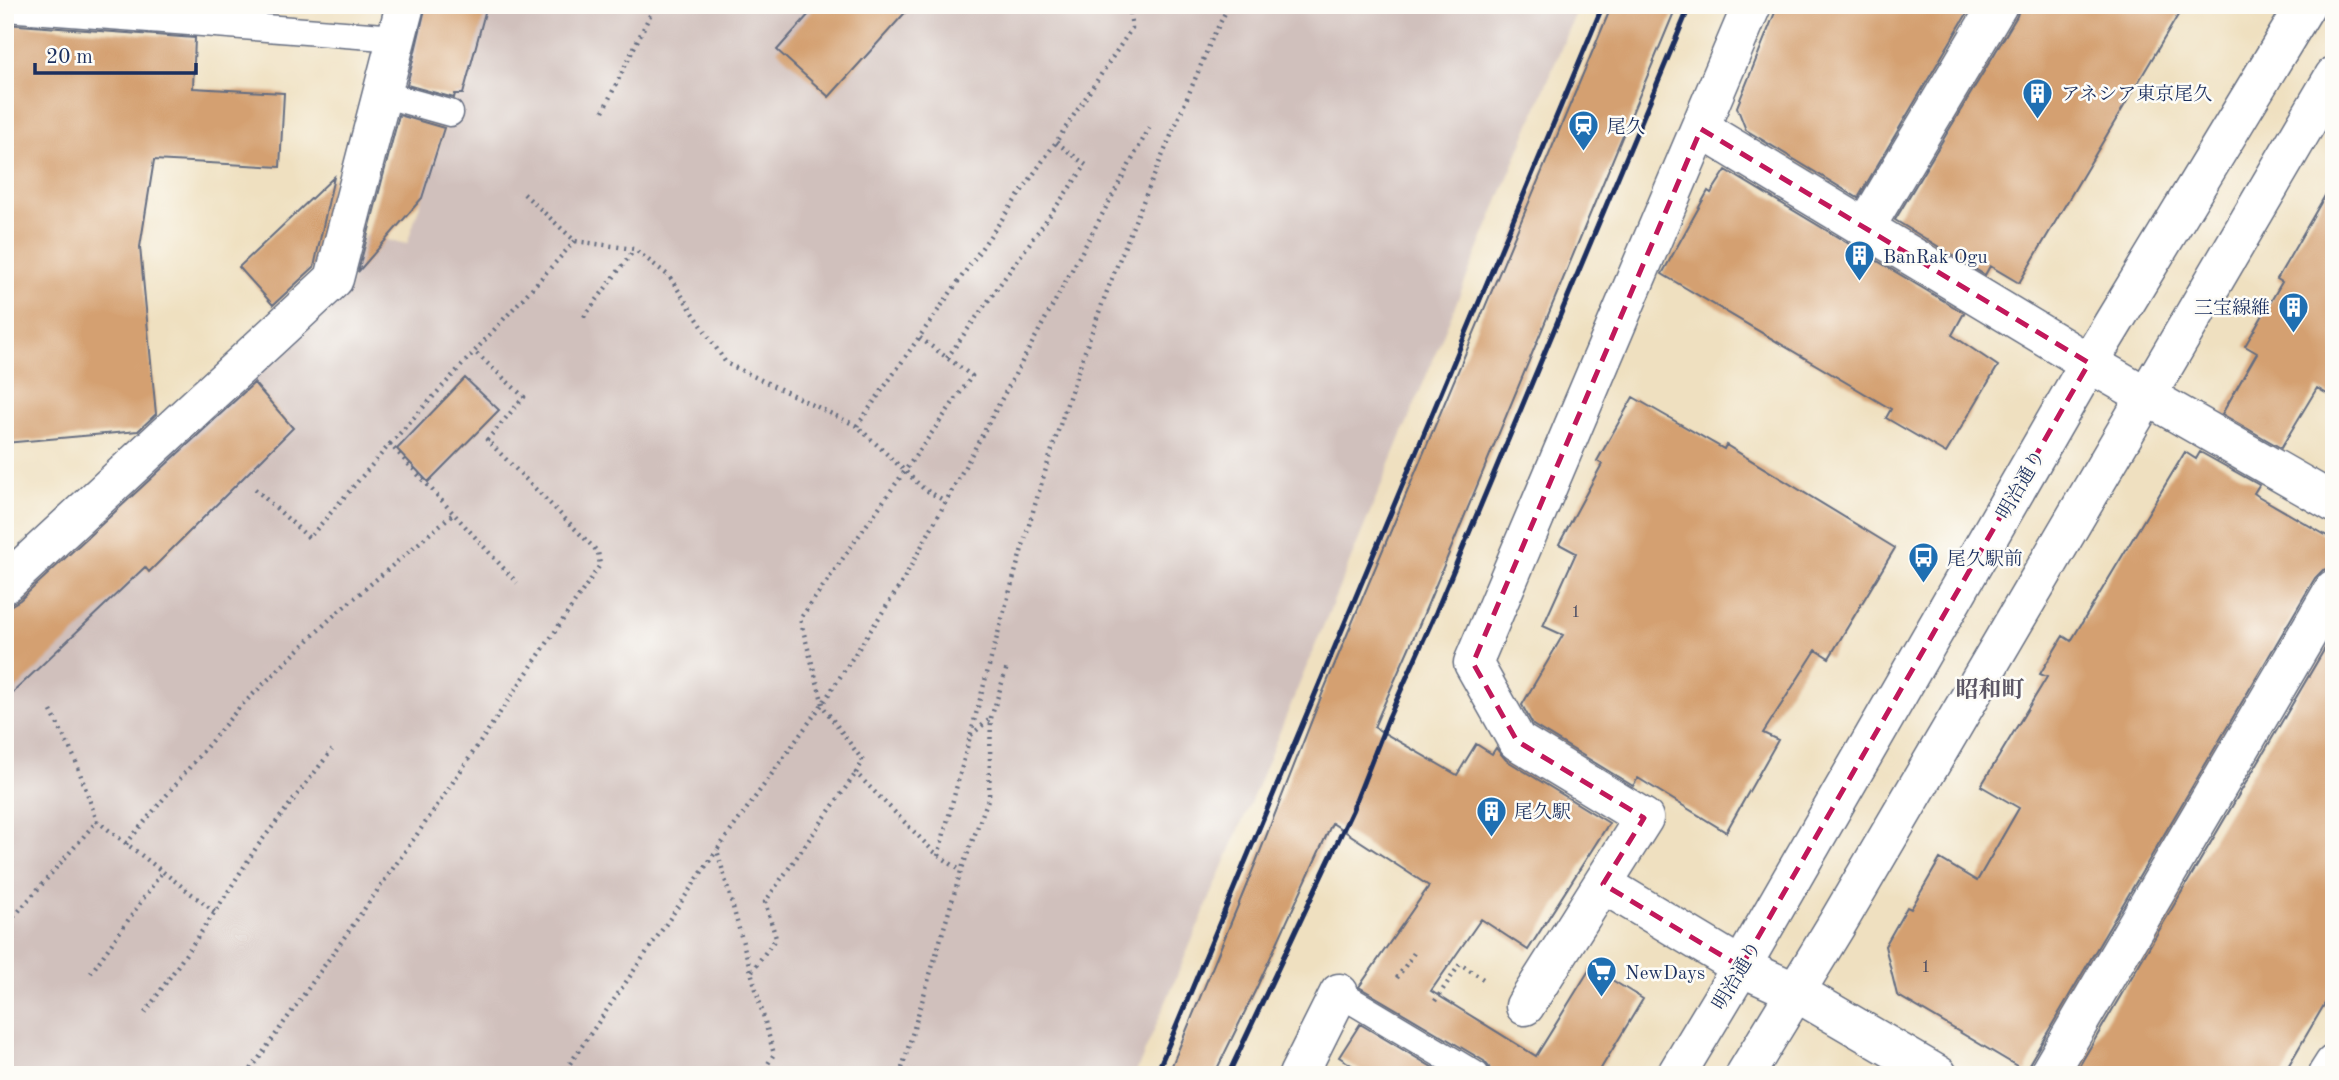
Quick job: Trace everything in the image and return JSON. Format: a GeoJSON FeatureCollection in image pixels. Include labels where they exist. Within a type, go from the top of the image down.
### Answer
{"type":"FeatureCollection","features":[{"type":"Feature","properties":{"kind":"street"},"geometry":{"type":"LineString","coordinates":[[1525,1006],[1644,818],[1517,741],[1473,663],[1752,5]]}},
{"type":"Feature","properties":{"kind":"street"},"geometry":{"type":"LineString","coordinates":[[1865,228],[1998,5]]}},
{"type":"Feature","properties":{"kind":"street","name":"明治通り"},"geometry":{"type":"LineString","coordinates":[[1676,1075],[2089,363],[2306,5]]}},
{"type":"Feature","properties":{"kind":"street"},"geometry":{"type":"LineString","coordinates":[[5,584],[334,279],[401,22]]}},
{"type":"Feature","properties":{"kind":"street"},"geometry":{"type":"LineString","coordinates":[[1745,1075],[2334,76]]}},
{"type":"Feature","properties":{"kind":"street"},"geometry":{"type":"LineString","coordinates":[[1701,129],[2089,363],[2334,503]]}},
{"type":"Feature","properties":{"kind":"street"},"geometry":{"type":"LineString","coordinates":[[2048,1075],[2334,589]]}},
{"type":"Feature","properties":{"kind":"street"},"geometry":{"type":"LineString","coordinates":[[1603,884],[1741,967],[1796,992],[1938,1075]]}},
{"type":"Feature","properties":{"kind":"street"},"geometry":{"type":"LineString","coordinates":[[1298,1075],[1339,993]]}},
{"type":"Feature","properties":{"kind":"street"},"geometry":{"type":"LineString","coordinates":[[2328,1075],[2334,1064]]}},
{"type":"Feature","properties":{"kind":"lane"},"geometry":{"type":"LineString","coordinates":[[5,8],[401,22]]}},
{"type":"Feature","properties":{"kind":"lane"},"geometry":{"type":"LineString","coordinates":[[382,94],[450,113]]}},
{"type":"Feature","properties":{"kind":"lane"},"geometry":{"type":"LineString","coordinates":[[1339,993],[1476,1075]]}},
{"type":"Feature","properties":{"kind":"path"},"geometry":{"type":"LineString","coordinates":[[603,111],[655,5]]}},
{"type":"Feature","properties":{"kind":"path"},"geometry":{"type":"LineString","coordinates":[[857,426],[1056,142],[1132,28],[1129,5]]}},
{"type":"Feature","properties":{"kind":"path"},"geometry":{"type":"LineString","coordinates":[[938,856],[1006,603],[1047,466],[1094,324],[1211,41],[1229,5]]}},
{"type":"Feature","properties":{"kind":"path"},"geometry":{"type":"LineString","coordinates":[[562,1075],[717,850],[823,703],[901,584],[1152,123]]}},
{"type":"Feature","properties":{"kind":"path"},"geometry":{"type":"LineString","coordinates":[[947,358],[1086,165],[1056,142]]}},
{"type":"Feature","properties":{"kind":"path"},"geometry":{"type":"LineString","coordinates":[[523,194],[575,241],[634,249],[669,276],[726,363],[857,426],[924,489],[945,501]]}},
{"type":"Feature","properties":{"kind":"path"},"geometry":{"type":"LineString","coordinates":[[255,489],[309,538],[390,444],[575,241]]}},
{"type":"Feature","properties":{"kind":"path"},"geometry":{"type":"LineString","coordinates":[[584,317],[634,249]]}},
{"type":"Feature","properties":{"kind":"path"},"geometry":{"type":"LineString","coordinates":[[751,971],[776,938],[765,902],[863,761],[832,721],[823,703],[800,620],[972,376],[920,338]]}},
{"type":"Feature","properties":{"kind":"path"},"geometry":{"type":"LineString","coordinates":[[247,1075],[430,816],[600,565],[598,552],[487,440],[524,397],[474,351]]}},
{"type":"Feature","properties":{"kind":"path"},"geometry":{"type":"LineString","coordinates":[[390,444],[517,583]]}},
{"type":"Feature","properties":{"kind":"path"},"geometry":{"type":"LineString","coordinates":[[126,844],[238,709],[331,618],[454,513]]}},
{"type":"Feature","properties":{"kind":"path"},"geometry":{"type":"LineString","coordinates":[[900,1075],[961,871],[989,797],[991,718],[1007,667]]}},
{"type":"Feature","properties":{"kind":"path"},"geometry":{"type":"LineString","coordinates":[[51,711],[75,759],[97,821],[215,912]]}},
{"type":"Feature","properties":{"kind":"path"},"geometry":{"type":"LineString","coordinates":[[971,735],[991,718]]}},
{"type":"Feature","properties":{"kind":"path"},"geometry":{"type":"LineString","coordinates":[[145,1013],[256,848],[332,750]]}},
{"type":"Feature","properties":{"kind":"path"},"geometry":{"type":"LineString","coordinates":[[856,773],[938,856],[961,871]]}},
{"type":"Feature","properties":{"kind":"path"},"geometry":{"type":"LineString","coordinates":[[5,927],[97,821]]}},
{"type":"Feature","properties":{"kind":"path"},"geometry":{"type":"LineString","coordinates":[[717,850],[775,1055],[761,1075]]}},
{"type":"Feature","properties":{"kind":"path"},"geometry":{"type":"LineString","coordinates":[[91,973],[162,872]]}},
{"type":"Feature","properties":{"kind":"path"},"geometry":{"type":"LineString","coordinates":[[1412,1036],[1460,964],[1525,1006]]}},
{"type":"Feature","properties":{"kind":"highlighted area"},"geometry":{"type":"Polygon","coordinates":[[[1701,129],[2089,363],[1741,967],[1603,884],[1644,818],[1517,741],[1473,663],[1701,129]]]}},
{"type":"Feature","properties":{"kind":"shaded area"},"geometry":{"type":"Polygon","coordinates":[[[423,5],[1579,5],[1257,787],[1135,1075],[5,1075],[5,609],[252,371],[349,290],[364,235],[407,244],[456,94],[402,84],[423,5]]]}},
{"type":"Feature","properties":{"kind":"building"},"geometry":{"type":"Polygon","coordinates":[[[426,5],[487,5],[463,94],[455,94],[454,98],[407,85],[426,5]]]}},
{"type":"Feature","properties":{"kind":"building"},"geometry":{"type":"Polygon","coordinates":[[[817,5],[912,5],[829,97],[777,50],[817,5]]]}},
{"type":"Feature","properties":{"kind":"building"},"geometry":{"type":"Polygon","coordinates":[[[1612,5],[1677,5],[1420,623],[1374,727],[1457,775],[1476,744],[1492,754],[1496,748],[1506,760],[1609,823],[1528,950],[1481,919],[1431,991],[1536,1056],[1591,967],[1643,999],[1597,1075],[1492,1075],[1484,1061],[1359,987],[1429,886],[1332,823],[1214,1075],[1168,1075],[1323,692],[1612,5]]]}},
{"type":"Feature","properties":{"kind":"building"},"geometry":{"type":"Polygon","coordinates":[[[1778,5],[1972,5],[1858,198],[1746,130],[1737,107],[1778,5]]]}},
{"type":"Feature","properties":{"kind":"building","name":"アネシア東京尾久"},"geometry":{"type":"Polygon","coordinates":[[[2020,5],[2184,5],[2019,283],[1990,266],[1985,275],[1895,220],[2017,16],[2020,5]]]}},
{"type":"Feature","properties":{"kind":"building"},"geometry":{"type":"Polygon","coordinates":[[[5,24],[195,38],[193,88],[284,93],[280,167],[154,160],[140,247],[156,414],[138,431],[5,443],[5,24]]]}},
{"type":"Feature","properties":{"kind":"building"},"geometry":{"type":"Polygon","coordinates":[[[399,115],[444,128],[422,198],[358,272],[399,115]]]}},
{"type":"Feature","properties":{"kind":"building"},"geometry":{"type":"Polygon","coordinates":[[[1726,170],[1964,313],[1952,335],[1998,366],[1946,453],[1886,418],[1891,409],[1662,274],[1708,191],[1711,193],[1726,170]]]}},
{"type":"Feature","properties":{"kind":"building"},"geometry":{"type":"Polygon","coordinates":[[[334,177],[314,267],[273,305],[239,267],[334,177]]]}},
{"type":"Feature","properties":{"kind":"building"},"geometry":{"type":"Polygon","coordinates":[[[2334,180],[2334,398],[2317,388],[2281,448],[2222,414],[2257,353],[2245,346],[2282,282],[2277,279],[2334,180]]]}},
{"type":"Feature","properties":{"kind":"building"},"geometry":{"type":"Polygon","coordinates":[[[465,378],[499,410],[428,482],[397,449],[465,378]]]}},
{"type":"Feature","properties":{"kind":"building"},"geometry":{"type":"Polygon","coordinates":[[[254,383],[293,428],[149,572],[145,567],[5,700],[5,609],[20,600],[254,383]]]}},
{"type":"Feature","properties":{"kind":"building"},"geometry":{"type":"Polygon","coordinates":[[[1633,397],[1724,449],[1726,445],[1895,548],[1829,658],[1816,650],[1763,733],[1778,740],[1726,832],[1638,778],[1633,786],[1533,725],[1522,705],[1563,635],[1543,626],[1576,553],[1559,544],[1602,464],[1597,461],[1633,397]]]}},
{"type":"Feature","properties":{"kind":"building"},"geometry":{"type":"Polygon","coordinates":[[[2185,452],[2196,459],[2200,452],[2259,485],[2254,493],[2258,496],[2334,540],[2334,567],[2323,570],[2315,578],[2029,1064],[2027,1072],[1897,995],[1885,946],[1907,907],[1911,909],[1940,859],[1977,881],[2019,808],[1981,786],[2047,677],[2040,674],[2063,636],[2071,641],[2185,452]]]}},
{"type":"Feature","properties":{"kind":"building"},"geometry":{"type":"Polygon","coordinates":[[[2334,633],[2334,988],[2283,1075],[2074,1075],[2334,633]]]}},
{"type":"Feature","properties":{"kind":"building"},"geometry":{"type":"Polygon","coordinates":[[[1360,1024],[1445,1075],[1367,1075],[1339,1057],[1360,1024]]]}},
{"type":"Feature","properties":{"kind":"railway"},"geometry":{"type":"LineString","coordinates":[[1156,1075],[1603,5]]}},
{"type":"Feature","properties":{"kind":"railway"},"geometry":{"type":"LineString","coordinates":[[1228,1075],[1352,811],[1389,717],[1436,612],[1690,5]]}},
{"type":"Feature","properties":{"kind":"place","name":"アネシア東京尾久"},"geometry":{"type":"Point","coordinates":[2038,120]}},
{"type":"Feature","properties":{"kind":"place","name":"尾久"},"geometry":{"type":"Point","coordinates":[1584,153]}},
{"type":"Feature","properties":{"kind":"place","name":"BanRak Ogu"},"geometry":{"type":"Point","coordinates":[1860,283]}},
{"type":"Feature","properties":{"kind":"place","name":"三宝線維"},"geometry":{"type":"Point","coordinates":[2293,334]}},
{"type":"Feature","properties":{"kind":"place","name":"尾久駅前"},"geometry":{"type":"Point","coordinates":[1924,585]}},
{"type":"Feature","properties":{"kind":"place","name":"尾久駅"},"geometry":{"type":"Point","coordinates":[1491,838]}},
{"type":"Feature","properties":{"kind":"place","name":"NewDays"},"geometry":{"type":"Point","coordinates":[1602,999]}},
{"type":"Feature","properties":{"kind":"district","name":"昭和町"},"geometry":{"type":"Point","coordinates":[1990,689]}}]}
